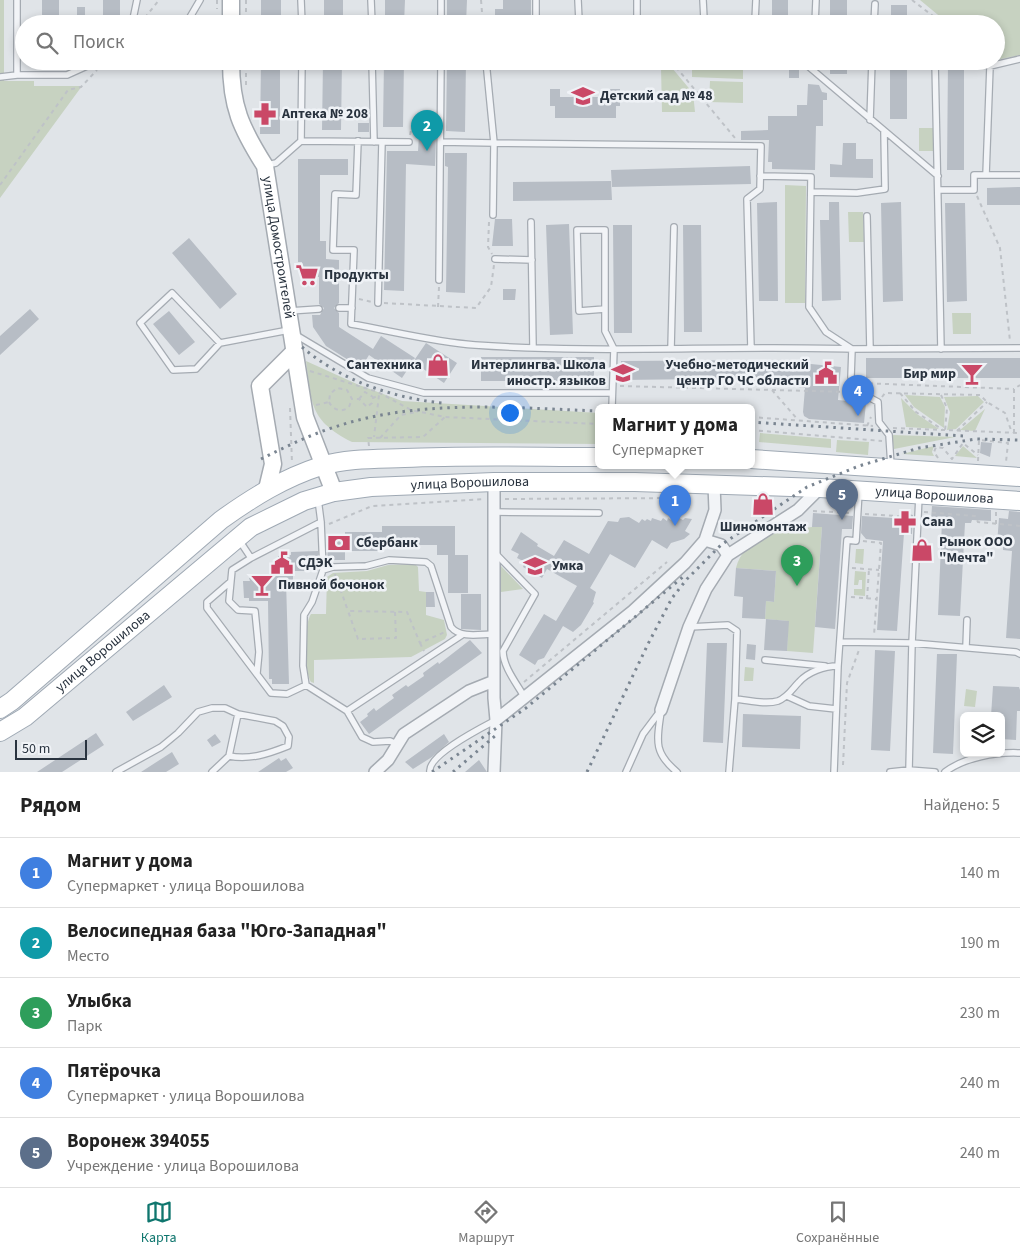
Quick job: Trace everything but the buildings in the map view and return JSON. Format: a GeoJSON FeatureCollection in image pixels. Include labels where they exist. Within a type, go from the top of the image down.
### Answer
{"type":"FeatureCollection","features":[{"type":"Feature","properties":{"kind":"main road","name":"улица Ворошилова"},"geometry":{"type":"LineString","coordinates":[[0,709],[12,702],[221,520],[267,489],[323,466],[361,460],[428,457],[595,457]]}},
{"type":"Feature","properties":{"kind":"main road","name":"улица Ворошилова"},"geometry":{"type":"LineString","coordinates":[[755,459],[1020,478]]}},
{"type":"Feature","properties":{"kind":"main road","name":"улица Ворошилова"},"geometry":{"type":"LineString","coordinates":[[0,732],[25,716],[237,538],[277,514],[326,494],[390,486],[494,490],[714,485],[920,493],[1020,501]]}},
{"type":"Feature","properties":{"kind":"street"},"geometry":{"type":"LineString","coordinates":[[230,15],[231,0]]}},
{"type":"Feature","properties":{"kind":"street","name":"улица Домостроителей"},"geometry":{"type":"LineString","coordinates":[[231,70],[231,88],[243,132],[265,166],[286,311],[304,417],[323,466],[326,494]]}},
{"type":"Feature","properties":{"kind":"street"},"geometry":{"type":"LineString","coordinates":[[267,489],[273,464],[260,386],[293,353]]}},
{"type":"Feature","properties":{"kind":"street"},"geometry":{"type":"LineString","coordinates":[[496,720],[633,611],[685,563],[705,540],[715,510],[714,485]]}},
{"type":"Feature","properties":{"kind":"street"},"geometry":{"type":"LineString","coordinates":[[661,710],[689,627],[706,589],[728,555],[798,510],[820,488]]}},
{"type":"Feature","properties":{"kind":"street"},"geometry":{"type":"LineString","coordinates":[[494,490],[494,681],[496,720],[494,772]]}},
{"type":"Feature","properties":{"kind":"street"},"geometry":{"type":"LineString","coordinates":[[705,540],[721,545],[728,555]]}},
{"type":"Feature","properties":{"kind":"street"},"geometry":{"type":"LineString","coordinates":[[376,772],[399,745],[404,734],[469,691],[494,681]]}},
{"type":"Feature","properties":{"kind":"lane"},"geometry":{"type":"LineString","coordinates":[[17,0],[17,15]]}},
{"type":"Feature","properties":{"kind":"lane"},"geometry":{"type":"LineString","coordinates":[[134,15],[137,0]]}},
{"type":"Feature","properties":{"kind":"lane"},"geometry":{"type":"LineString","coordinates":[[191,15],[200,0]]}},
{"type":"Feature","properties":{"kind":"lane"},"geometry":{"type":"LineString","coordinates":[[301,0],[302,15]]}},
{"type":"Feature","properties":{"kind":"lane"},"geometry":{"type":"LineString","coordinates":[[371,0],[372,15]]}},
{"type":"Feature","properties":{"kind":"lane"},"geometry":{"type":"LineString","coordinates":[[441,0],[441,15]]}},
{"type":"Feature","properties":{"kind":"lane"},"geometry":{"type":"LineString","coordinates":[[536,0],[536,15]]}},
{"type":"Feature","properties":{"kind":"lane"},"geometry":{"type":"LineString","coordinates":[[578,0],[579,15]]}},
{"type":"Feature","properties":{"kind":"lane"},"geometry":{"type":"LineString","coordinates":[[637,0],[637,15]]}},
{"type":"Feature","properties":{"kind":"lane"},"geometry":{"type":"LineString","coordinates":[[703,0],[704,15]]}},
{"type":"Feature","properties":{"kind":"lane"},"geometry":{"type":"LineString","coordinates":[[756,0],[757,15]]}},
{"type":"Feature","properties":{"kind":"lane"},"geometry":{"type":"LineString","coordinates":[[815,15],[816,0]]}},
{"type":"Feature","properties":{"kind":"lane"},"geometry":{"type":"LineString","coordinates":[[874,15],[875,4]]}},
{"type":"Feature","properties":{"kind":"lane"},"geometry":{"type":"LineString","coordinates":[[1005,62],[1020,59]]}},
{"type":"Feature","properties":{"kind":"lane"},"geometry":{"type":"LineString","coordinates":[[16,70],[16,75]]}},
{"type":"Feature","properties":{"kind":"lane"},"geometry":{"type":"LineString","coordinates":[[0,77],[16,75],[67,75],[82,70]]}},
{"type":"Feature","properties":{"kind":"lane"},"geometry":{"type":"LineString","coordinates":[[301,141],[302,70]]}},
{"type":"Feature","properties":{"kind":"lane"},"geometry":{"type":"LineString","coordinates":[[372,70],[374,142]]}},
{"type":"Feature","properties":{"kind":"lane"},"geometry":{"type":"LineString","coordinates":[[439,280],[441,70]]}},
{"type":"Feature","properties":{"kind":"lane"},"geometry":{"type":"LineString","coordinates":[[487,70],[494,142],[494,215]]}},
{"type":"Feature","properties":{"kind":"lane"},"geometry":{"type":"LineString","coordinates":[[870,120],[872,70]]}},
{"type":"Feature","properties":{"kind":"lane"},"geometry":{"type":"LineString","coordinates":[[935,70],[942,349]]}},
{"type":"Feature","properties":{"kind":"lane"},"geometry":{"type":"LineString","coordinates":[[986,175],[990,70]]}},
{"type":"Feature","properties":{"kind":"lane"},"geometry":{"type":"LineString","coordinates":[[813,71],[938,176]]}},
{"type":"Feature","properties":{"kind":"lane"},"geometry":{"type":"LineString","coordinates":[[811,192],[857,193],[885,189],[884,132]]}},
{"type":"Feature","properties":{"kind":"lane"},"geometry":{"type":"LineString","coordinates":[[265,166],[276,163],[301,141],[409,142]]}},
{"type":"Feature","properties":{"kind":"lane"},"geometry":{"type":"LineString","coordinates":[[358,142],[356,195],[335,194],[333,250],[354,250],[351,324],[474,345],[614,349],[1020,348]]}},
{"type":"Feature","properties":{"kind":"lane"},"geometry":{"type":"LineString","coordinates":[[378,302],[382,142]]}},
{"type":"Feature","properties":{"kind":"lane"},"geometry":{"type":"LineString","coordinates":[[441,142],[761,146],[760,189],[747,199],[751,348]]}},
{"type":"Feature","properties":{"kind":"lane"},"geometry":{"type":"LineString","coordinates":[[938,190],[974,190],[974,175],[1020,175]]}},
{"type":"Feature","properties":{"kind":"lane"},"geometry":{"type":"LineString","coordinates":[[760,176],[811,177],[809,307],[826,332],[852,349]]}},
{"type":"Feature","properties":{"kind":"lane"},"geometry":{"type":"LineString","coordinates":[[867,216],[870,349]]}},
{"type":"Feature","properties":{"kind":"lane"},"geometry":{"type":"LineString","coordinates":[[531,222],[533,347]]}},
{"type":"Feature","properties":{"kind":"lane"},"geometry":{"type":"LineString","coordinates":[[671,348],[674,227]]}},
{"type":"Feature","properties":{"kind":"lane"},"geometry":{"type":"LineString","coordinates":[[605,309],[579,311],[577,230],[605,230],[605,309],[605,331],[614,349],[612,404]]}},
{"type":"Feature","properties":{"kind":"lane"},"geometry":{"type":"LineString","coordinates":[[495,259],[532,260]]}},
{"type":"Feature","properties":{"kind":"lane"},"geometry":{"type":"LineString","coordinates":[[220,344],[172,293],[140,323],[173,370],[196,369],[220,344],[289,330],[314,348],[368,378],[424,393],[612,393]]}},
{"type":"Feature","properties":{"kind":"lane"},"geometry":{"type":"LineString","coordinates":[[339,308],[352,308]]}},
{"type":"Feature","properties":{"kind":"lane"},"geometry":{"type":"LineString","coordinates":[[286,311],[319,309]]}},
{"type":"Feature","properties":{"kind":"lane"},"geometry":{"type":"LineString","coordinates":[[852,349],[851,377],[859,392],[878,402],[879,422],[889,434],[891,468]]}},
{"type":"Feature","properties":{"kind":"lane"},"geometry":{"type":"LineString","coordinates":[[834,772],[846,540],[856,541],[859,490]]}},
{"type":"Feature","properties":{"kind":"lane"},"geometry":{"type":"LineString","coordinates":[[909,770],[912,643],[920,493]]}},
{"type":"Feature","properties":{"kind":"lane"},"geometry":{"type":"LineString","coordinates":[[326,494],[322,524],[323,570],[312,602],[304,615],[303,666],[306,685],[347,711],[362,737],[373,742],[390,741],[399,745]]}},
{"type":"Feature","properties":{"kind":"lane"},"geometry":{"type":"LineString","coordinates":[[494,512],[599,513]]}},
{"type":"Feature","properties":{"kind":"lane"},"geometry":{"type":"LineString","coordinates":[[256,673],[259,652],[255,611],[238,610],[229,601],[229,583],[232,570],[252,558],[322,524]]}},
{"type":"Feature","properties":{"kind":"lane"},"geometry":{"type":"LineString","coordinates":[[237,538],[252,558]]}},
{"type":"Feature","properties":{"kind":"lane"},"geometry":{"type":"LineString","coordinates":[[493,552],[535,594],[503,651],[503,657],[525,698]]}},
{"type":"Feature","properties":{"kind":"lane"},"geometry":{"type":"LineString","coordinates":[[323,570],[333,566],[366,566],[388,560],[426,562],[431,566],[452,629],[462,635]]}},
{"type":"Feature","properties":{"kind":"lane"},"geometry":{"type":"LineString","coordinates":[[229,583],[207,602],[207,608],[271,693],[287,694],[306,685]]}},
{"type":"Feature","properties":{"kind":"lane"},"geometry":{"type":"LineString","coordinates":[[966,647],[968,620]]}},
{"type":"Feature","properties":{"kind":"lane"},"geometry":{"type":"LineString","coordinates":[[689,627],[728,625],[737,631],[735,699],[729,772]]}},
{"type":"Feature","properties":{"kind":"lane"},"geometry":{"type":"LineString","coordinates":[[347,711],[462,635],[495,634]]}},
{"type":"Feature","properties":{"kind":"lane"},"geometry":{"type":"LineString","coordinates":[[840,642],[912,643],[1016,652],[1020,654]]}},
{"type":"Feature","properties":{"kind":"lane"},"geometry":{"type":"LineString","coordinates":[[765,660],[838,666]]}},
{"type":"Feature","properties":{"kind":"lane"},"geometry":{"type":"LineString","coordinates":[[735,699],[768,702],[787,696],[800,681],[826,666]]}},
{"type":"Feature","properties":{"kind":"lane"},"geometry":{"type":"LineString","coordinates":[[787,696],[809,706],[836,709]]}},
{"type":"Feature","properties":{"kind":"lane"},"geometry":{"type":"LineString","coordinates":[[116,772],[161,747],[178,733],[198,712],[212,708],[225,708],[238,714],[254,716],[283,726],[289,738],[288,746],[269,754],[242,758],[229,756]]}},
{"type":"Feature","properties":{"kind":"lane"},"geometry":{"type":"LineString","coordinates":[[626,772],[643,734],[661,710]]}},
{"type":"Feature","properties":{"kind":"lane"},"geometry":{"type":"LineString","coordinates":[[661,710],[657,742],[664,761],[677,772]]}},
{"type":"Feature","properties":{"kind":"lane"},"geometry":{"type":"LineString","coordinates":[[212,772],[229,756],[238,714]]}},
{"type":"Feature","properties":{"kind":"lane"},"geometry":{"type":"LineString","coordinates":[[430,772],[433,762],[445,751],[496,720]]}},
{"type":"Feature","properties":{"kind":"lane"},"geometry":{"type":"LineString","coordinates":[[945,772],[953,766],[975,758],[1007,752],[1020,753]]}},
{"type":"Feature","properties":{"kind":"lane"},"geometry":{"type":"LineString","coordinates":[[890,772],[909,770],[935,772]]}},
{"type":"Feature","properties":{"kind":"path"},"geometry":{"type":"LineString","coordinates":[[147,15],[159,0]]}},
{"type":"Feature","properties":{"kind":"path"},"geometry":{"type":"LineString","coordinates":[[481,0],[483,15]]}},
{"type":"Feature","properties":{"kind":"path"},"geometry":{"type":"LineString","coordinates":[[912,0],[932,15]]}},
{"type":"Feature","properties":{"kind":"path"},"geometry":{"type":"LineString","coordinates":[[0,185],[68,90],[81,87],[94,70]]}},
{"type":"Feature","properties":{"kind":"path"},"geometry":{"type":"LineString","coordinates":[[246,70],[246,86]]}},
{"type":"Feature","properties":{"kind":"path"},"geometry":{"type":"LineString","coordinates":[[678,70],[741,146]]}},
{"type":"Feature","properties":{"kind":"path"},"geometry":{"type":"LineString","coordinates":[[409,142],[412,130],[441,131]]}},
{"type":"Feature","properties":{"kind":"path"},"geometry":{"type":"LineString","coordinates":[[974,190],[1000,248],[1011,348]]}},
{"type":"Feature","properties":{"kind":"path"},"geometry":{"type":"LineString","coordinates":[[352,298],[438,307],[476,308],[491,287],[495,259],[488,247],[489,221],[494,215]]}},
{"type":"Feature","properties":{"kind":"path"},"geometry":{"type":"LineString","coordinates":[[438,307],[439,280]]}},
{"type":"Feature","properties":{"kind":"path"},"geometry":{"type":"LineString","coordinates":[[305,370],[378,392],[411,410],[445,417],[595,424]]}},
{"type":"Feature","properties":{"kind":"path"},"geometry":{"type":"LineString","coordinates":[[854,382],[1014,389],[1020,385]]}},
{"type":"Feature","properties":{"kind":"path"},"geometry":{"type":"LineString","coordinates":[[347,390],[350,383]]}},
{"type":"Feature","properties":{"kind":"path"},"geometry":{"type":"LineString","coordinates":[[612,386],[859,392]]}},
{"type":"Feature","properties":{"kind":"path"},"geometry":{"type":"LineString","coordinates":[[340,387],[347,390],[352,399],[349,407],[342,410],[335,409],[329,402],[328,396],[334,389],[340,387]]}},
{"type":"Feature","properties":{"kind":"path"},"geometry":{"type":"LineString","coordinates":[[1013,433],[1014,389]]}},
{"type":"Feature","properties":{"kind":"path"},"geometry":{"type":"LineString","coordinates":[[771,390],[798,420]]}},
{"type":"Feature","properties":{"kind":"path"},"geometry":{"type":"LineString","coordinates":[[359,399],[365,392],[368,392],[373,398]]}},
{"type":"Feature","properties":{"kind":"path"},"geometry":{"type":"LineString","coordinates":[[885,393],[980,395],[987,402],[1005,413],[1013,433]]}},
{"type":"Feature","properties":{"kind":"path"},"geometry":{"type":"LineString","coordinates":[[900,393],[916,412],[944,431]]}},
{"type":"Feature","properties":{"kind":"path"},"geometry":{"type":"LineString","coordinates":[[352,399],[359,399],[367,407],[372,403],[373,398],[379,395],[374,438]]}},
{"type":"Feature","properties":{"kind":"path"},"geometry":{"type":"LineString","coordinates":[[941,395],[947,408],[944,431]]}},
{"type":"Feature","properties":{"kind":"path"},"geometry":{"type":"LineString","coordinates":[[316,405],[329,402]]}},
{"type":"Feature","properties":{"kind":"path"},"geometry":{"type":"LineString","coordinates":[[957,431],[987,402]]}},
{"type":"Feature","properties":{"kind":"path"},"geometry":{"type":"LineString","coordinates":[[380,438],[401,415],[419,412]]}},
{"type":"Feature","properties":{"kind":"path"},"geometry":{"type":"LineString","coordinates":[[755,417],[944,431],[1020,433]]}},
{"type":"Feature","properties":{"kind":"path"},"geometry":{"type":"LineString","coordinates":[[1014,421],[1020,421]]}},
{"type":"Feature","properties":{"kind":"path"},"geometry":{"type":"LineString","coordinates":[[755,430],[890,442]]}},
{"type":"Feature","properties":{"kind":"path"},"geometry":{"type":"LineString","coordinates":[[978,461],[979,440],[1008,443],[1006,463]]}},
{"type":"Feature","properties":{"kind":"path"},"geometry":{"type":"LineString","coordinates":[[938,458],[934,452],[936,447],[944,448],[952,459],[963,443],[978,455]]}},
{"type":"Feature","properties":{"kind":"path"},"geometry":{"type":"LineString","coordinates":[[322,524],[372,506],[494,490],[676,498]]}},
{"type":"Feature","properties":{"kind":"path"},"geometry":{"type":"LineString","coordinates":[[996,524],[997,509]]}},
{"type":"Feature","properties":{"kind":"path"},"geometry":{"type":"LineString","coordinates":[[798,510],[918,518],[921,512],[974,516],[978,522],[1020,526]]}},
{"type":"Feature","properties":{"kind":"path"},"geometry":{"type":"LineString","coordinates":[[856,541],[880,543],[873,642]]}},
{"type":"Feature","properties":{"kind":"path"},"geometry":{"type":"LineString","coordinates":[[519,687],[667,562]]}},
{"type":"Feature","properties":{"kind":"path"},"geometry":{"type":"LineString","coordinates":[[333,566],[358,639],[396,638],[396,612]]}},
{"type":"Feature","properties":{"kind":"path"},"geometry":{"type":"LineString","coordinates":[[844,568],[878,570]]}},
{"type":"Feature","properties":{"kind":"path"},"geometry":{"type":"LineString","coordinates":[[866,598],[869,570]]}},
{"type":"Feature","properties":{"kind":"path"},"geometry":{"type":"LineString","coordinates":[[842,597],[876,599]]}},
{"type":"Feature","properties":{"kind":"path"},"geometry":{"type":"LineString","coordinates":[[348,611],[407,612],[420,643],[452,629]]}},
{"type":"Feature","properties":{"kind":"path"},"geometry":{"type":"LineString","coordinates":[[842,772],[847,683],[862,643]]}},
{"type":"Feature","properties":{"kind":"green space"},"geometry":{"type":"Polygon","coordinates":[[[0,0],[4,0],[4,81],[34,81],[34,86],[82,86],[0,198],[0,0]]]}},
{"type":"Feature","properties":{"kind":"green space"},"geometry":{"type":"Polygon","coordinates":[[[920,0],[1020,0],[1020,55],[1005,58],[1005,15],[938,15],[920,0]]]}},
{"type":"Feature","properties":{"kind":"green space"},"geometry":{"type":"Polygon","coordinates":[[[661,70],[674,70],[693,93],[695,112],[662,112],[661,70]]]}},
{"type":"Feature","properties":{"kind":"green space"},"geometry":{"type":"Polygon","coordinates":[[[692,70],[743,70],[743,79],[692,77],[692,70]]]}},
{"type":"Feature","properties":{"kind":"green space"},"geometry":{"type":"Polygon","coordinates":[[[710,81],[743,82],[743,103],[709,102],[710,81]]]}},
{"type":"Feature","properties":{"kind":"green space"},"geometry":{"type":"Polygon","coordinates":[[[919,128],[933,128],[933,151],[919,151],[919,128]]]}},
{"type":"Feature","properties":{"kind":"green space"},"geometry":{"type":"Polygon","coordinates":[[[785,185],[806,186],[805,303],[785,303],[785,185]]]}},
{"type":"Feature","properties":{"kind":"green space"},"geometry":{"type":"Polygon","coordinates":[[[848,212],[863,212],[864,242],[849,242],[848,212]]]}},
{"type":"Feature","properties":{"kind":"green space"},"geometry":{"type":"Polygon","coordinates":[[[952,313],[971,313],[971,334],[953,334],[952,313]]]}},
{"type":"Feature","properties":{"kind":"green space"},"geometry":{"type":"Polygon","coordinates":[[[306,361],[359,385],[402,401],[595,413],[595,444],[352,442],[338,434],[320,418],[315,409],[306,361]]]}},
{"type":"Feature","properties":{"kind":"green space"},"geometry":{"type":"Polygon","coordinates":[[[905,395],[940,397],[945,407],[944,428],[914,407],[905,395]]]}},
{"type":"Feature","properties":{"kind":"green space"},"geometry":{"type":"Polygon","coordinates":[[[978,396],[984,402],[956,429],[947,430],[950,412],[944,397],[978,396]]]}},
{"type":"Feature","properties":{"kind":"green space"},"geometry":{"type":"Polygon","coordinates":[[[901,398],[917,414],[939,429],[906,427],[901,398]]]}},
{"type":"Feature","properties":{"kind":"green space"},"geometry":{"type":"Polygon","coordinates":[[[985,409],[975,431],[960,430],[985,409]]]}},
{"type":"Feature","properties":{"kind":"green space"},"geometry":{"type":"Polygon","coordinates":[[[760,433],[831,439],[831,448],[759,442],[760,433]]]}},
{"type":"Feature","properties":{"kind":"green space"},"geometry":{"type":"Polygon","coordinates":[[[892,435],[955,437],[894,449],[892,435]]]}},
{"type":"Feature","properties":{"kind":"green space"},"geometry":{"type":"Polygon","coordinates":[[[837,440],[869,442],[868,455],[836,452],[837,440]]]}},
{"type":"Feature","properties":{"kind":"green space"},"geometry":{"type":"Polygon","coordinates":[[[934,446],[932,452],[934,456],[902,454],[934,446]]]}},
{"type":"Feature","properties":{"kind":"green space"},"geometry":{"type":"Polygon","coordinates":[[[963,446],[977,458],[955,456],[963,446]]]}},
{"type":"Feature","properties":{"kind":"green space"},"geometry":{"type":"Polygon","coordinates":[[[822,527],[813,653],[787,651],[788,621],[765,619],[766,601],[774,602],[776,571],[736,568],[740,557],[756,541],[766,536],[789,530],[822,527]]]}},
{"type":"Feature","properties":{"kind":"green space"},"geometry":{"type":"Polygon","coordinates":[[[856,549],[864,549],[863,564],[855,563],[856,549]]]}},
{"type":"Feature","properties":{"kind":"green space"},"geometry":{"type":"Polygon","coordinates":[[[415,564],[418,567],[419,591],[426,592],[426,615],[444,620],[447,635],[445,639],[411,657],[314,660],[314,683],[311,682],[306,659],[307,627],[311,614],[326,614],[327,577],[333,573],[367,571],[388,565],[415,564]]]}},
{"type":"Feature","properties":{"kind":"green space"},"geometry":{"type":"Polygon","coordinates":[[[501,566],[523,589],[501,592],[501,566]]]}},
{"type":"Feature","properties":{"kind":"green space"},"geometry":{"type":"Polygon","coordinates":[[[855,571],[866,572],[865,596],[854,595],[854,589],[862,589],[862,580],[859,580],[858,585],[854,585],[855,571]]]}},
{"type":"Feature","properties":{"kind":"green space"},"geometry":{"type":"Polygon","coordinates":[[[745,667],[754,668],[753,681],[744,681],[745,667]]]}},
{"type":"Feature","properties":{"kind":"green space"},"geometry":{"type":"Polygon","coordinates":[[[966,689],[977,691],[975,707],[964,706],[966,689]]]}},
{"type":"Feature","properties":{"kind":"railway"},"geometry":{"type":"LineString","coordinates":[[302,347],[333,369],[368,386],[405,397],[442,403]]}},
{"type":"Feature","properties":{"kind":"railway"},"geometry":{"type":"LineString","coordinates":[[261,459],[331,428],[404,411],[469,407],[595,411]]}},
{"type":"Feature","properties":{"kind":"railway"},"geometry":{"type":"LineString","coordinates":[[755,422],[963,436]]}},
{"type":"Feature","properties":{"kind":"railway"},"geometry":{"type":"LineString","coordinates":[[587,772],[672,598],[687,579],[721,545],[807,487],[859,466],[919,448],[976,439],[1020,440]]}},
{"type":"Feature","properties":{"kind":"railway"},"geometry":{"type":"LineString","coordinates":[[432,772],[526,708],[684,576]]}},
{"type":"Feature","properties":{"kind":"railway"},"geometry":{"type":"LineString","coordinates":[[453,772],[495,736]]}},
{"type":"Feature","properties":{"kind":"place","name":"Детский сад № 48"},"geometry":{"type":"Point","coordinates":[583,96]}},
{"type":"Feature","properties":{"kind":"place","name":"Аптека № 208"},"geometry":{"type":"Point","coordinates":[265,114]}},
{"type":"Feature","properties":{"kind":"place","name":"Велосипедная база \"Юго-Западная\""},"geometry":{"type":"Point","coordinates":[427,151]}},
{"type":"Feature","properties":{"kind":"place","name":"Продукты"},"geometry":{"type":"Point","coordinates":[307,275]}},
{"type":"Feature","properties":{"kind":"place","name":"Сантехника"},"geometry":{"type":"Point","coordinates":[438,365]}},
{"type":"Feature","properties":{"kind":"place","name":"Интерлингва. Школа иностр. языков"},"geometry":{"type":"Point","coordinates":[623,373]}},
{"type":"Feature","properties":{"kind":"place","name":"Учебно-методический центр ГО ЧС области"},"geometry":{"type":"Point","coordinates":[826,373]}},
{"type":"Feature","properties":{"kind":"place","name":"Бир мир"},"geometry":{"type":"Point","coordinates":[972,374]}},
{"type":"Feature","properties":{"kind":"place","name":"Пятёрочка"},"geometry":{"type":"Point","coordinates":[858,416]}},
{"type":"Feature","properties":{"kind":"place","name":"Шиномонтаж"},"geometry":{"type":"Point","coordinates":[763,504]}},
{"type":"Feature","properties":{"kind":"place","name":"Воронеж 394055"},"geometry":{"type":"Point","coordinates":[842,520]}},
{"type":"Feature","properties":{"kind":"place","name":"Сана"},"geometry":{"type":"Point","coordinates":[905,522]}},
{"type":"Feature","properties":{"kind":"place","name":"Магнит у дома"},"geometry":{"type":"Point","coordinates":[675,526]}},
{"type":"Feature","properties":{"kind":"place","name":"Сбербанк"},"geometry":{"type":"Point","coordinates":[339,543]}},
{"type":"Feature","properties":{"kind":"place","name":"Рынок ООО \"Мечта\""},"geometry":{"type":"Point","coordinates":[922,550]}},
{"type":"Feature","properties":{"kind":"place","name":"СДЭК"},"geometry":{"type":"Point","coordinates":[282,563]}},
{"type":"Feature","properties":{"kind":"place","name":"Умка"},"geometry":{"type":"Point","coordinates":[535,566]}},
{"type":"Feature","properties":{"kind":"place","name":"Пивной бочонок"},"geometry":{"type":"Point","coordinates":[262,585]}},
{"type":"Feature","properties":{"kind":"place","name":"Улыбка"},"geometry":{"type":"Point","coordinates":[797,586]}}]}
